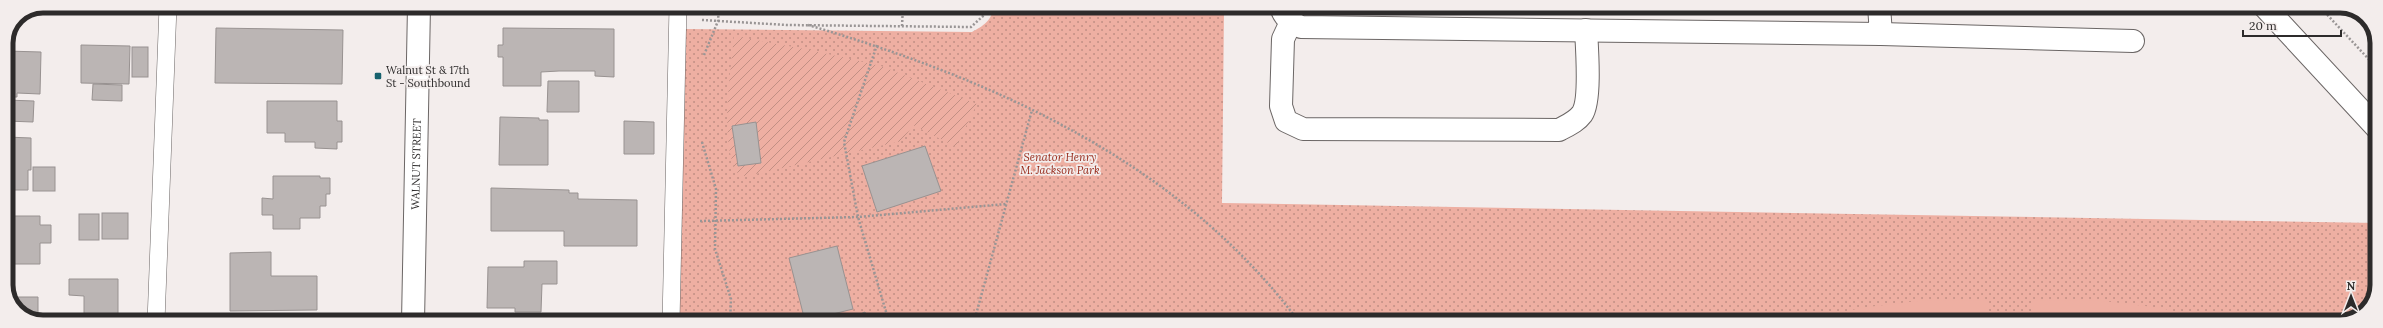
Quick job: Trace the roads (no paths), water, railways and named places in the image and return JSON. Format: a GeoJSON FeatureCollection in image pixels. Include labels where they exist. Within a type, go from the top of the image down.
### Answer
{"type":"FeatureCollection","features":[{"type":"Feature","properties":{"kind":"street","name":"WALNUT STREET"},"geometry":{"type":"LineString","coordinates":[[413,315],[419,13]]}},
{"type":"Feature","properties":{"kind":"street"},"geometry":{"type":"LineString","coordinates":[[1880,13],[1881,34]]}},
{"type":"Feature","properties":{"kind":"street"},"geometry":{"type":"LineString","coordinates":[[2270,13],[2370,120]]}},
{"type":"Feature","properties":{"kind":"street"},"geometry":{"type":"LineString","coordinates":[[1286,14],[1281,106],[1286,121],[1303,129],[1559,130],[1572,123],[1583,112],[1588,89],[1586,30]]}},
{"type":"Feature","properties":{"kind":"street"},"geometry":{"type":"LineString","coordinates":[[1286,14],[1301,27],[1881,34],[2133,41]]}},
{"type":"Feature","properties":{"kind":"lane"},"geometry":{"type":"LineString","coordinates":[[156,315],[168,13]]}},
{"type":"Feature","properties":{"kind":"lane"},"geometry":{"type":"LineString","coordinates":[[671,315],[678,13]]}},
{"type":"Feature","properties":{"kind":"place","name":"Walnut St & 17th St - Southbound"},"geometry":{"type":"Point","coordinates":[378,76]}},
{"type":"Feature","properties":{"kind":"park label","name":"Senator Henry M. Jackson Park"},"geometry":{"type":"Point","coordinates":[1060,163]}}]}
